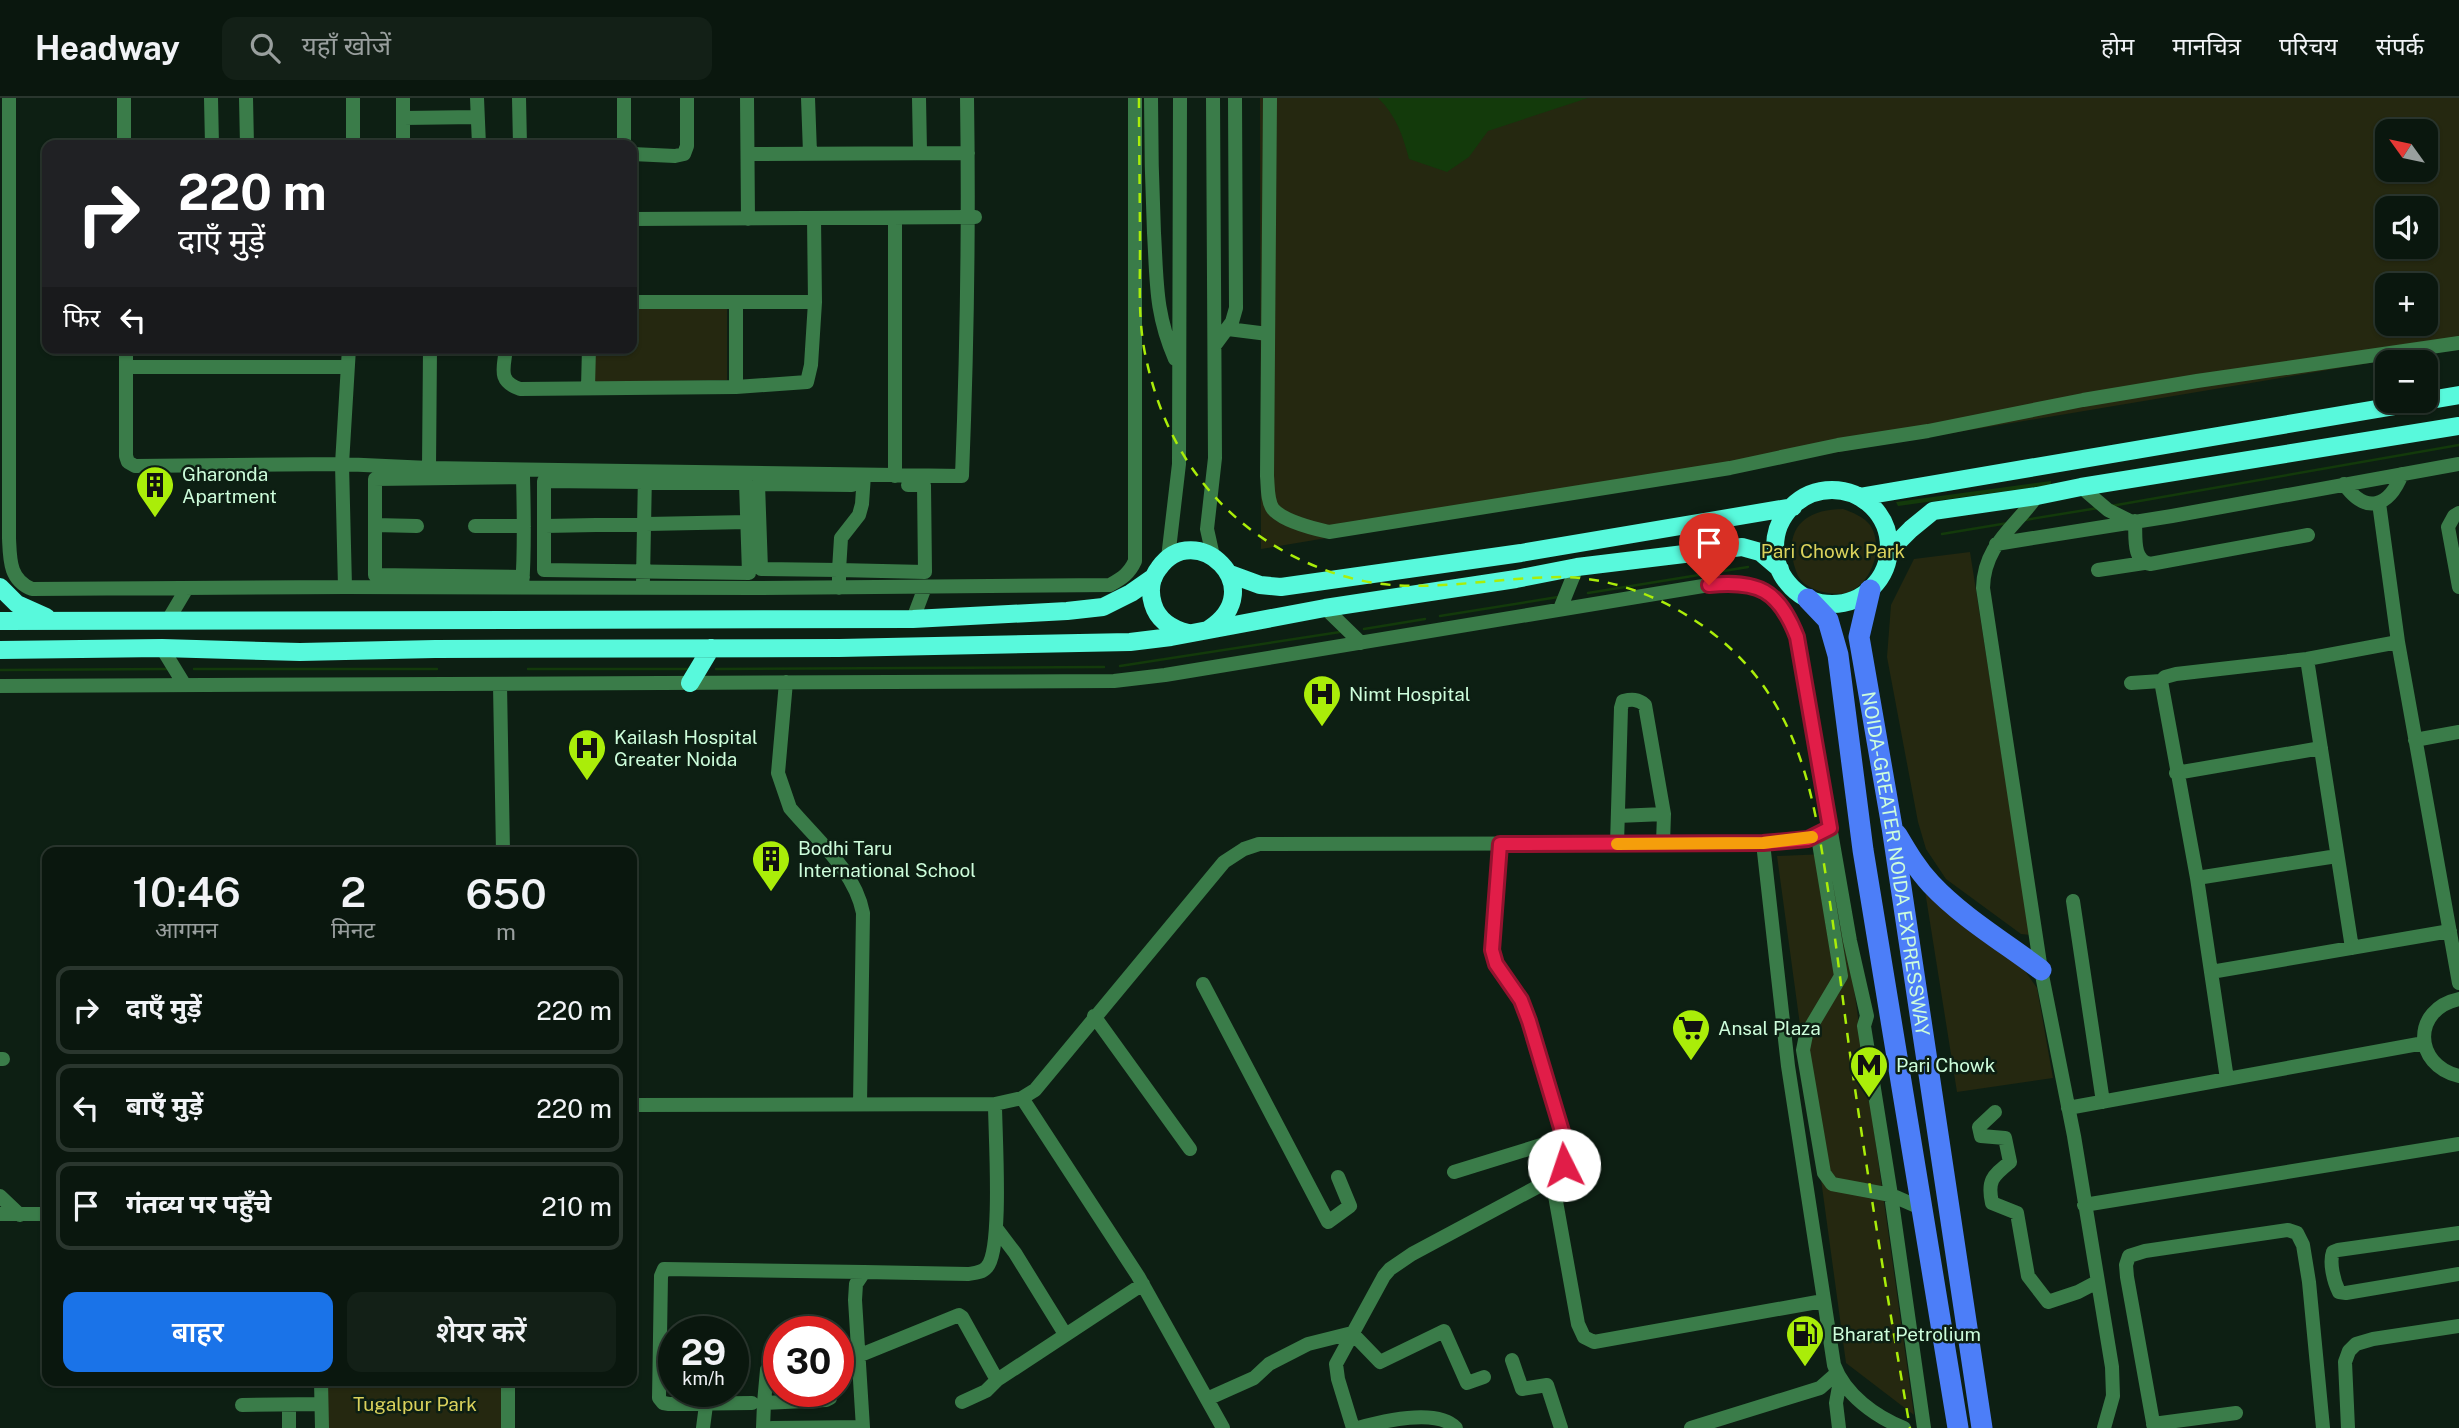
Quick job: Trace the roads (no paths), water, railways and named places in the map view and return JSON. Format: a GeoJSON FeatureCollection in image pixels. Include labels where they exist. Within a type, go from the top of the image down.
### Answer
{"type":"FeatureCollection","features":[{"type":"Feature","properties":{"kind":"highway","name":"NOIDA-GREATER NOIDA EXPRESSWAY"},"geometry":{"type":"LineString","coordinates":[[1870,590],[1859,637],[1892,827],[1982,1428]]}},
{"type":"Feature","properties":{"kind":"highway","name":"NOIDA-GREATER NOIDA EXPRESSWAY"},"geometry":{"type":"LineString","coordinates":[[1808,599],[1828,620],[1838,655],[1863,850],[1958,1428]]}},
{"type":"Feature","properties":{"kind":"highway"},"geometry":{"type":"LineString","coordinates":[[1892,827],[1915,865],[1958,910],[2041,970]]}},
{"type":"Feature","properties":{"kind":"main road"},"geometry":{"type":"LineString","coordinates":[[1859,497],[2459,395]]}},
{"type":"Feature","properties":{"kind":"main road"},"geometry":{"type":"LineString","coordinates":[[1889,551],[1933,511],[2032,503],[2081,487],[2459,425]]}},
{"type":"Feature","properties":{"kind":"main road"},"geometry":{"type":"LineString","coordinates":[[1824,491],[1842,491],[1859,497],[1872,507],[1882,520],[1888,535],[1889,551],[1880,579],[1870,590],[1856,599],[1840,604],[1824,604],[1796,592],[1786,581],[1776,553],[1782,520],[1793,507],[1807,496],[1824,491]]}},
{"type":"Feature","properties":{"kind":"main road"},"geometry":{"type":"LineString","coordinates":[[1230,574],[1259,585],[1281,587],[1521,552],[1793,507]]}},
{"type":"Feature","properties":{"kind":"main road"},"geometry":{"type":"LineString","coordinates":[[0,650],[711,648],[1130,642],[1577,567],[1742,547],[1760,552],[1780,569]]}},
{"type":"Feature","properties":{"kind":"main road"},"geometry":{"type":"LineString","coordinates":[[0,621],[914,619],[1067,611],[1103,607],[1131,593],[1154,577],[1168,558],[1182,551],[1198,550],[1213,555],[1223,564],[1230,574],[1233,595],[1231,606],[1219,623],[1209,629]]}},
{"type":"Feature","properties":{"kind":"main road"},"geometry":{"type":"LineString","coordinates":[[1154,577],[1151,588],[1154,609],[1168,625],[1188,633]]}},
{"type":"Feature","properties":{"kind":"main road"},"geometry":{"type":"LineString","coordinates":[[0,587],[17,604],[35,614],[59,620]]}},
{"type":"Feature","properties":{"kind":"main road"},"geometry":{"type":"LineString","coordinates":[[271,651],[280,645],[309,643],[314,638],[313,629],[293,621]]}},
{"type":"Feature","properties":{"kind":"main road"},"geometry":{"type":"LineString","coordinates":[[690,683],[711,648]]}},
{"type":"Feature","properties":{"kind":"street"},"geometry":{"type":"LineString","coordinates":[[9,98],[5,406],[10,564],[22,585],[32,589],[345,587],[374,581],[523,582],[643,588],[839,588],[1110,584],[1124,578],[1135,561],[1135,98]]}},
{"type":"Feature","properties":{"kind":"street"},"geometry":{"type":"LineString","coordinates":[[124,98],[124,140]]}},
{"type":"Feature","properties":{"kind":"street"},"geometry":{"type":"LineString","coordinates":[[211,98],[212,140]]}},
{"type":"Feature","properties":{"kind":"street"},"geometry":{"type":"LineString","coordinates":[[246,98],[247,140]]}},
{"type":"Feature","properties":{"kind":"street"},"geometry":{"type":"LineString","coordinates":[[353,98],[353,140]]}},
{"type":"Feature","properties":{"kind":"street"},"geometry":{"type":"LineString","coordinates":[[403,98],[403,140]]}},
{"type":"Feature","properties":{"kind":"street"},"geometry":{"type":"LineString","coordinates":[[477,98],[479,140]]}},
{"type":"Feature","properties":{"kind":"street"},"geometry":{"type":"LineString","coordinates":[[519,98],[520,140]]}},
{"type":"Feature","properties":{"kind":"street"},"geometry":{"type":"LineString","coordinates":[[624,98],[624,140]]}},
{"type":"Feature","properties":{"kind":"street"},"geometry":{"type":"LineString","coordinates":[[637,154],[684,154],[687,146],[687,98]]}},
{"type":"Feature","properties":{"kind":"street"},"geometry":{"type":"LineString","coordinates":[[747,98],[748,219]]}},
{"type":"Feature","properties":{"kind":"street"},"geometry":{"type":"LineString","coordinates":[[808,98],[810,153]]}},
{"type":"Feature","properties":{"kind":"street"},"geometry":{"type":"LineString","coordinates":[[919,98],[919,151]]}},
{"type":"Feature","properties":{"kind":"street"},"geometry":{"type":"LineString","coordinates":[[126,354],[126,456],[128,462],[135,466],[342,464],[645,476],[864,480],[924,485],[925,572],[761,569],[758,484],[864,480],[895,476],[962,476],[972,217],[967,98]]}},
{"type":"Feature","properties":{"kind":"street"},"geometry":{"type":"LineString","coordinates":[[1151,98],[1151,162],[1158,309],[1177,364]]}},
{"type":"Feature","properties":{"kind":"street"},"geometry":{"type":"LineString","coordinates":[[1168,558],[1179,464],[1177,364],[1180,98]]}},
{"type":"Feature","properties":{"kind":"street"},"geometry":{"type":"LineString","coordinates":[[1213,98],[1215,458],[1208,529],[1213,555]]}},
{"type":"Feature","properties":{"kind":"street"},"geometry":{"type":"LineString","coordinates":[[1215,345],[1227,329],[1236,308],[1234,98]]}},
{"type":"Feature","properties":{"kind":"street"},"geometry":{"type":"LineString","coordinates":[[1270,98],[1267,477],[1270,502],[1276,512],[1329,532],[1705,472],[2133,391],[2459,343]]}},
{"type":"Feature","properties":{"kind":"street"},"geometry":{"type":"LineString","coordinates":[[403,118],[477,117]]}},
{"type":"Feature","properties":{"kind":"street"},"geometry":{"type":"LineString","coordinates":[[748,154],[919,151],[968,153]]}},
{"type":"Feature","properties":{"kind":"street"},"geometry":{"type":"LineString","coordinates":[[637,219],[972,217]]}},
{"type":"Feature","properties":{"kind":"street"},"geometry":{"type":"LineString","coordinates":[[506,354],[504,377],[509,385],[520,389],[736,387],[807,382],[816,302],[814,218]]}},
{"type":"Feature","properties":{"kind":"street"},"geometry":{"type":"LineString","coordinates":[[895,218],[895,476]]}},
{"type":"Feature","properties":{"kind":"street"},"geometry":{"type":"LineString","coordinates":[[637,302],[816,302]]}},
{"type":"Feature","properties":{"kind":"street"},"geometry":{"type":"LineString","coordinates":[[736,302],[736,387]]}},
{"type":"Feature","properties":{"kind":"street"},"geometry":{"type":"LineString","coordinates":[[1227,329],[1268,334]]}},
{"type":"Feature","properties":{"kind":"street"},"geometry":{"type":"LineString","coordinates":[[345,587],[342,464],[349,354]]}},
{"type":"Feature","properties":{"kind":"street"},"geometry":{"type":"LineString","coordinates":[[429,468],[430,354]]}},
{"type":"Feature","properties":{"kind":"street"},"geometry":{"type":"LineString","coordinates":[[588,387],[589,354]]}},
{"type":"Feature","properties":{"kind":"street"},"geometry":{"type":"LineString","coordinates":[[126,367],[348,366]]}},
{"type":"Feature","properties":{"kind":"street"},"geometry":{"type":"LineString","coordinates":[[2001,539],[2133,522],[2459,464]]}},
{"type":"Feature","properties":{"kind":"street"},"geometry":{"type":"LineString","coordinates":[[2344,484],[2366,504],[2379,503],[2396,489],[2402,474]]}},
{"type":"Feature","properties":{"kind":"street"},"geometry":{"type":"LineString","coordinates":[[643,588],[645,476]]}},
{"type":"Feature","properties":{"kind":"street"},"geometry":{"type":"LineString","coordinates":[[645,476],[746,483],[748,522],[749,573],[544,570],[544,481],[645,476]]}},
{"type":"Feature","properties":{"kind":"street"},"geometry":{"type":"LineString","coordinates":[[374,581],[375,479],[523,477],[523,582]]}},
{"type":"Feature","properties":{"kind":"street"},"geometry":{"type":"LineString","coordinates":[[839,588],[841,538],[859,514],[864,480]]}},
{"type":"Feature","properties":{"kind":"street"},"geometry":{"type":"LineString","coordinates":[[2081,487],[2105,507],[2133,522]]}},
{"type":"Feature","properties":{"kind":"street"},"geometry":{"type":"LineString","coordinates":[[2032,503],[1987,559],[1983,572],[1983,587],[2041,970],[2068,1108],[2112,1367],[2113,1396],[2104,1428]]}},
{"type":"Feature","properties":{"kind":"street"},"geometry":{"type":"LineString","coordinates":[[2379,503],[2398,642],[2459,983]]}},
{"type":"Feature","properties":{"kind":"street"},"geometry":{"type":"LineString","coordinates":[[2459,513],[2448,527],[2459,587]]}},
{"type":"Feature","properties":{"kind":"street"},"geometry":{"type":"LineString","coordinates":[[545,526],[748,522]]}},
{"type":"Feature","properties":{"kind":"street"},"geometry":{"type":"LineString","coordinates":[[2133,522],[2137,556],[2144,563]]}},
{"type":"Feature","properties":{"kind":"street"},"geometry":{"type":"LineString","coordinates":[[375,525],[417,526]]}},
{"type":"Feature","properties":{"kind":"street"},"geometry":{"type":"LineString","coordinates":[[475,526],[524,526]]}},
{"type":"Feature","properties":{"kind":"street"},"geometry":{"type":"LineString","coordinates":[[2098,570],[2150,564],[2308,535]]}},
{"type":"Feature","properties":{"kind":"street"},"geometry":{"type":"LineString","coordinates":[[1560,609],[1577,567]]}},
{"type":"Feature","properties":{"kind":"street"},"geometry":{"type":"LineString","coordinates":[[0,686],[1114,681],[1166,675],[1732,582],[1750,584],[1777,601],[1789,617],[1797,637],[1833,849],[1867,1016],[1864,1026],[1924,1428]]}},
{"type":"Feature","properties":{"kind":"street"},"geometry":{"type":"LineString","coordinates":[[914,619],[925,587]]}},
{"type":"Feature","properties":{"kind":"street"},"geometry":{"type":"LineString","coordinates":[[168,620],[187,588]]}},
{"type":"Feature","properties":{"kind":"street"},"geometry":{"type":"LineString","coordinates":[[1325,608],[1361,643]]}},
{"type":"Feature","properties":{"kind":"street"},"geometry":{"type":"LineString","coordinates":[[2131,683],[2161,681],[2176,674],[2307,659],[2398,642]]}},
{"type":"Feature","properties":{"kind":"street"},"geometry":{"type":"LineString","coordinates":[[162,648],[184,684]]}},
{"type":"Feature","properties":{"kind":"street"},"geometry":{"type":"LineString","coordinates":[[2307,659],[2352,948]]}},
{"type":"Feature","properties":{"kind":"street"},"geometry":{"type":"LineString","coordinates":[[2161,681],[2197,878],[2227,1079]]}},
{"type":"Feature","properties":{"kind":"street"},"geometry":{"type":"LineString","coordinates":[[786,682],[778,773],[784,795],[790,808],[851,879],[860,897],[863,913],[860,1104]]}},
{"type":"Feature","properties":{"kind":"street"},"geometry":{"type":"LineString","coordinates":[[500,685],[503,847]]}},
{"type":"Feature","properties":{"kind":"street"},"geometry":{"type":"LineString","coordinates":[[1617,844],[1620,708],[1623,701],[1629,700],[1640,701],[1645,705],[1664,814],[1664,843]]}},
{"type":"Feature","properties":{"kind":"street"},"geometry":{"type":"LineString","coordinates":[[2415,740],[2459,732]]}},
{"type":"Feature","properties":{"kind":"street"},"geometry":{"type":"LineString","coordinates":[[2176,773],[2321,748]]}},
{"type":"Feature","properties":{"kind":"street"},"geometry":{"type":"LineString","coordinates":[[1618,816],[1664,814]]}},
{"type":"Feature","properties":{"kind":"street"},"geometry":{"type":"LineString","coordinates":[[1813,841],[1830,828]]}},
{"type":"Feature","properties":{"kind":"street"},"geometry":{"type":"LineString","coordinates":[[1813,841],[1841,976],[1806,1035],[1803,1049],[1824,1173],[1832,1184]]}},
{"type":"Feature","properties":{"kind":"street"},"geometry":{"type":"LineString","coordinates":[[637,1105],[995,1104],[1021,1098],[1042,1082],[1224,862],[1244,849],[1259,844],[1813,841],[1833,849]]}},
{"type":"Feature","properties":{"kind":"street"},"geometry":{"type":"LineString","coordinates":[[1763,843],[1786,1051],[1806,1192],[1823,1301],[1839,1377],[1836,1403],[1839,1428]]}},
{"type":"Feature","properties":{"kind":"street"},"geometry":{"type":"LineString","coordinates":[[1456,1428],[1449,1421],[1433,1417],[1356,1428],[1336,1369],[1338,1359],[1352,1333],[1390,1269],[1412,1254],[1552,1179],[1564,1165],[1564,1138],[1529,1021],[1521,1000],[1496,964],[1492,950],[1500,844]]}},
{"type":"Feature","properties":{"kind":"street"},"geometry":{"type":"LineString","coordinates":[[2197,878],[2337,856]]}},
{"type":"Feature","properties":{"kind":"street"},"geometry":{"type":"LineString","coordinates":[[2073,901],[2103,1102]]}},
{"type":"Feature","properties":{"kind":"street"},"geometry":{"type":"LineString","coordinates":[[2211,972],[2450,932]]}},
{"type":"Feature","properties":{"kind":"street"},"geometry":{"type":"LineString","coordinates":[[1203,984],[1328,1222],[1350,1206],[1338,1177]]}},
{"type":"Feature","properties":{"kind":"street"},"geometry":{"type":"LineString","coordinates":[[1867,1016],[1888,999]]}},
{"type":"Feature","properties":{"kind":"street"},"geometry":{"type":"LineString","coordinates":[[2459,999],[2449,1001],[2429,1018],[2424,1044],[2428,1056],[2436,1066],[2446,1073],[2459,1076]]}},
{"type":"Feature","properties":{"kind":"street"},"geometry":{"type":"LineString","coordinates":[[1094,1016],[1190,1149]]}},
{"type":"Feature","properties":{"kind":"street"},"geometry":{"type":"LineString","coordinates":[[2068,1108],[2424,1044]]}},
{"type":"Feature","properties":{"kind":"street"},"geometry":{"type":"LineString","coordinates":[[1786,1051],[1803,1049]]}},
{"type":"Feature","properties":{"kind":"street"},"geometry":{"type":"LineString","coordinates":[[1021,1098],[1143,1284],[1223,1428]]}},
{"type":"Feature","properties":{"kind":"street"},"geometry":{"type":"LineString","coordinates":[[660,1316],[661,1276],[664,1269],[968,1275],[987,1268],[993,1255],[996,1228],[995,1104]]}},
{"type":"Feature","properties":{"kind":"street"},"geometry":{"type":"LineString","coordinates":[[1995,1112],[1979,1128],[1980,1136],[2005,1138],[2010,1162],[1995,1174],[1989,1187],[1990,1195],[1992,1203],[2017,1213],[2028,1276],[2048,1302],[2097,1282]]}},
{"type":"Feature","properties":{"kind":"street"},"geometry":{"type":"LineString","coordinates":[[1454,1172],[1564,1138]]}},
{"type":"Feature","properties":{"kind":"street"},"geometry":{"type":"LineString","coordinates":[[2084,1205],[2459,1144]]}},
{"type":"Feature","properties":{"kind":"street"},"geometry":{"type":"LineString","coordinates":[[1552,1179],[1578,1324],[1584,1337],[1594,1342],[1823,1301]]}},
{"type":"Feature","properties":{"kind":"street"},"geometry":{"type":"LineString","coordinates":[[1806,1192],[1832,1184],[1891,1195],[1922,1208]]}},
{"type":"Feature","properties":{"kind":"street"},"geometry":{"type":"LineString","coordinates":[[0,1196],[20,1215]]}},
{"type":"Feature","properties":{"kind":"street"},"geometry":{"type":"LineString","coordinates":[[0,1214],[42,1214]]}},
{"type":"Feature","properties":{"kind":"street"},"geometry":{"type":"LineString","coordinates":[[996,1228],[1015,1253],[1065,1334]]}},
{"type":"Feature","properties":{"kind":"street"},"geometry":{"type":"LineString","coordinates":[[2236,1413],[2196,1423],[2154,1426],[2127,1277],[2126,1265],[2129,1256],[2146,1251],[2288,1230],[2297,1233],[2303,1245],[2309,1282],[2323,1428]]}},
{"type":"Feature","properties":{"kind":"street"},"geometry":{"type":"LineString","coordinates":[[2459,1233],[2338,1250],[2333,1252],[2331,1257],[2336,1286],[2339,1292],[2346,1293],[2459,1274]]}},
{"type":"Feature","properties":{"kind":"street"},"geometry":{"type":"LineString","coordinates":[[772,1428],[863,1428],[855,1300],[856,1284],[864,1272]]}},
{"type":"Feature","properties":{"kind":"street"},"geometry":{"type":"LineString","coordinates":[[962,1402],[986,1391],[997,1380],[1143,1284]]}},
{"type":"Feature","properties":{"kind":"street"},"geometry":{"type":"LineString","coordinates":[[858,1356],[959,1315],[997,1380]]}},
{"type":"Feature","properties":{"kind":"street"},"geometry":{"type":"LineString","coordinates":[[2348,1428],[2345,1362],[2349,1351],[2356,1345],[2373,1339],[2459,1326]]}},
{"type":"Feature","properties":{"kind":"street"},"geometry":{"type":"LineString","coordinates":[[1352,1333],[1380,1362],[1444,1331],[1467,1383],[1484,1377]]}},
{"type":"Feature","properties":{"kind":"street"},"geometry":{"type":"LineString","coordinates":[[1207,1399],[1254,1378],[1269,1364],[1308,1344],[1352,1333]]}},
{"type":"Feature","properties":{"kind":"street"},"geometry":{"type":"LineString","coordinates":[[1513,1360],[1522,1388],[1547,1385],[1561,1428]]}},
{"type":"Feature","properties":{"kind":"street"},"geometry":{"type":"LineString","coordinates":[[1839,1377],[1886,1424],[1904,1428]]}},
{"type":"Feature","properties":{"kind":"street"},"geometry":{"type":"LineString","coordinates":[[1691,1428],[1820,1388],[1839,1377]]}},
{"type":"Feature","properties":{"kind":"street"},"geometry":{"type":"LineString","coordinates":[[763,1385],[758,1403],[763,1428]]}},
{"type":"Feature","properties":{"kind":"street"},"geometry":{"type":"LineString","coordinates":[[321,1386],[322,1428]]}},
{"type":"Feature","properties":{"kind":"street"},"geometry":{"type":"LineString","coordinates":[[508,1386],[508,1428]]}},
{"type":"Feature","properties":{"kind":"street"},"geometry":{"type":"LineString","coordinates":[[749,1403],[763,1403]]}},
{"type":"Feature","properties":{"kind":"street"},"geometry":{"type":"LineString","coordinates":[[242,1405],[321,1404]]}},
{"type":"Feature","properties":{"kind":"street"},"geometry":{"type":"LineString","coordinates":[[289,1405],[289,1428]]}},
{"type":"Feature","properties":{"kind":"street"},"geometry":{"type":"LineString","coordinates":[[703,1428],[706,1407]]}},
{"type":"Feature","properties":{"kind":"waterway"},"geometry":{"type":"LineString","coordinates":[[2111,506],[2459,445]]}},
{"type":"Feature","properties":{"kind":"waterway"},"geometry":{"type":"LineString","coordinates":[[2025,520],[2098,508]]}},
{"type":"Feature","properties":{"kind":"waterway"},"geometry":{"type":"LineString","coordinates":[[1942,534],[2008,523]]}},
{"type":"Feature","properties":{"kind":"waterway"},"geometry":{"type":"LineString","coordinates":[[1588,593],[1748,567]]}},
{"type":"Feature","properties":{"kind":"waterway"},"geometry":{"type":"LineString","coordinates":[[1440,616],[1558,597]]}},
{"type":"Feature","properties":{"kind":"waterway"},"geometry":{"type":"LineString","coordinates":[[1364,629],[1425,619]]}},
{"type":"Feature","properties":{"kind":"waterway"},"geometry":{"type":"LineString","coordinates":[[1120,666],[1340,632]]}},
{"type":"Feature","properties":{"kind":"waterway"},"geometry":{"type":"LineString","coordinates":[[716,669],[1104,667]]}},
{"type":"Feature","properties":{"kind":"waterway"},"geometry":{"type":"LineString","coordinates":[[0,670],[168,669]]}},
{"type":"Feature","properties":{"kind":"waterway"},"geometry":{"type":"LineString","coordinates":[[194,669],[437,669]]}},
{"type":"Feature","properties":{"kind":"waterway"},"geometry":{"type":"LineString","coordinates":[[528,669],[689,669]]}},
{"type":"Feature","properties":{"kind":"railway"},"geometry":{"type":"LineString","coordinates":[[1139,98],[1140,305],[1146,358],[1165,419],[1179,447],[1195,473],[1237,518],[1289,554],[1314,566],[1365,581],[1413,586],[1562,577],[1589,579],[1644,594],[1694,620],[1717,637],[1738,655],[1772,699],[1796,747],[1817,824],[1867,1169],[1910,1428]]}},
{"type":"Feature","properties":{"kind":"place","name":"Gharonda Apartment"},"geometry":{"type":"Point","coordinates":[155,519]}},
{"type":"Feature","properties":{"kind":"place","name":"Nimt Hospital"},"geometry":{"type":"Point","coordinates":[1322,728]}},
{"type":"Feature","properties":{"kind":"place","name":"Kailash Hospital Greater Noida"},"geometry":{"type":"Point","coordinates":[587,782]}},
{"type":"Feature","properties":{"kind":"place","name":"Bodhi Taru International School"},"geometry":{"type":"Point","coordinates":[771,893]}},
{"type":"Feature","properties":{"kind":"place","name":"Ansal Plaza"},"geometry":{"type":"Point","coordinates":[1691,1062]}},
{"type":"Feature","properties":{"kind":"place","name":"Pari Chowk"},"geometry":{"type":"Point","coordinates":[1869,1099]}},
{"type":"Feature","properties":{"kind":"place","name":"Bharat Petrolium"},"geometry":{"type":"Point","coordinates":[1805,1368]}},
{"type":"Feature","properties":{"kind":"park label","name":"Pari Chowk Park"},"geometry":{"type":"Point","coordinates":[1833,551]}},
{"type":"Feature","properties":{"kind":"park label","name":"Tugalpur Park"},"geometry":{"type":"Point","coordinates":[415,1404]}}]}
